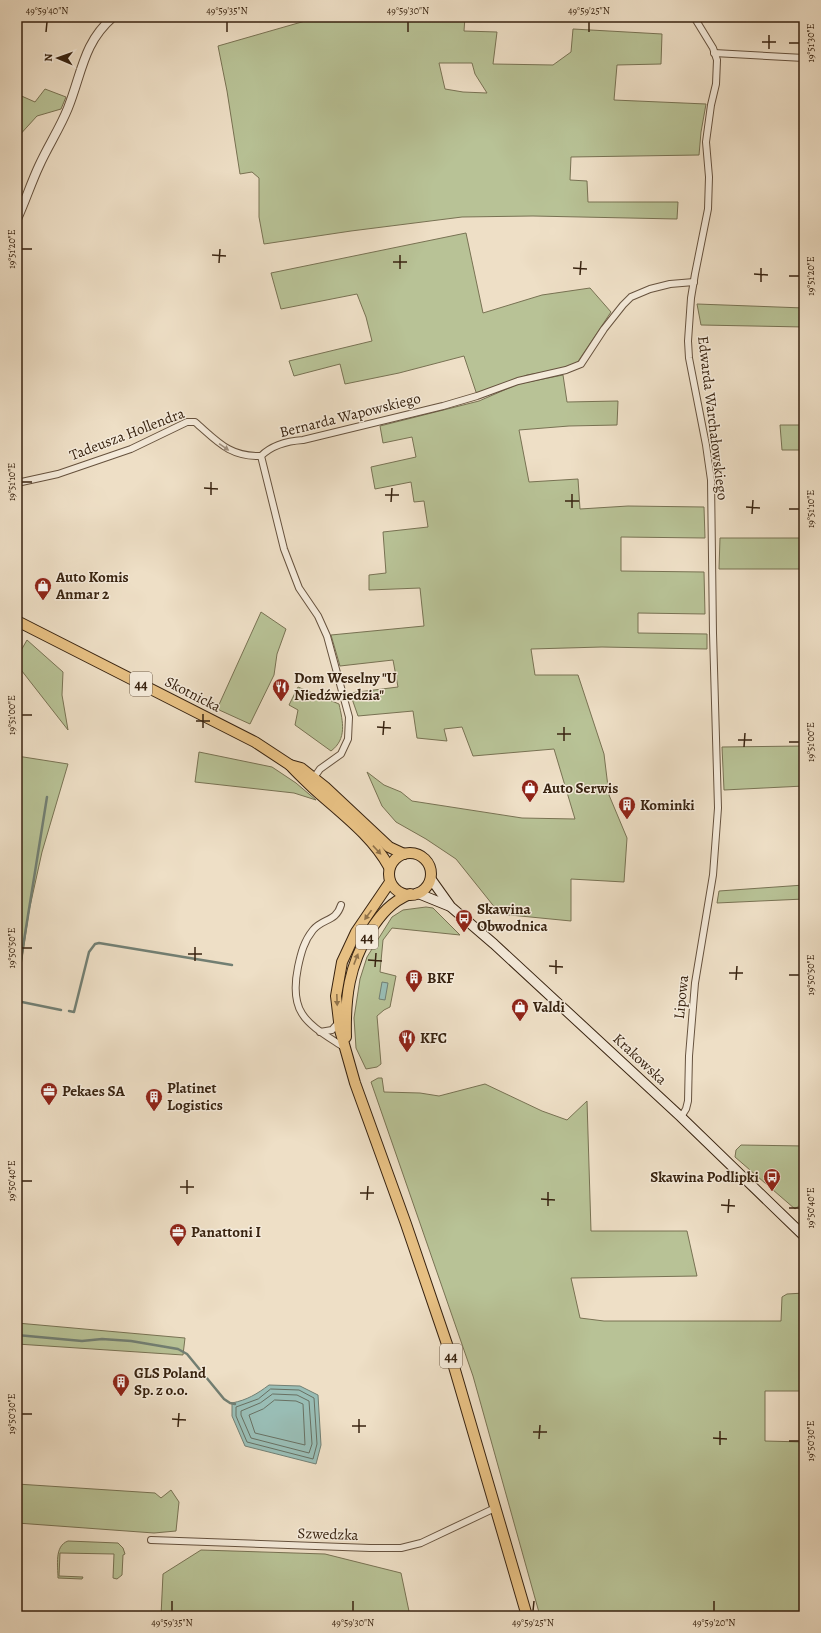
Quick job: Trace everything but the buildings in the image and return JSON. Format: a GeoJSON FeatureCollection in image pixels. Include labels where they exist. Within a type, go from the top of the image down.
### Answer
{"type":"FeatureCollection","features":[{"type":"Feature","properties":{"kind":"main road","name":"Skotnicka"},"geometry":{"type":"LineString","coordinates":[[17,621],[255,742],[290,765],[298,775],[312,781],[355,816],[389,847],[404,854]]}},
{"type":"Feature","properties":{"kind":"main road","name":"Skotnicka"},"geometry":{"type":"LineString","coordinates":[[312,781],[384,857],[389,867]]}},
{"type":"Feature","properties":{"kind":"main road"},"geometry":{"type":"LineString","coordinates":[[404,854],[396,859],[389,867],[388,875],[390,882],[400,893],[413,893]]}},
{"type":"Feature","properties":{"kind":"main road","name":"44"},"geometry":{"type":"LineString","coordinates":[[346,1051],[347,997],[353,966],[360,948],[376,922],[396,900],[422,891],[426,888],[431,879],[431,870],[426,860],[416,854],[404,854]]}},
{"type":"Feature","properties":{"kind":"main road","name":"Krakowska"},"geometry":{"type":"LineString","coordinates":[[431,879],[451,907],[494,944],[681,1117],[804,1236]]}},
{"type":"Feature","properties":{"kind":"main road","name":"44"},"geometry":{"type":"LineString","coordinates":[[390,882],[356,932],[342,962],[336,996],[339,1022],[355,1083],[446,1339],[527,1616]]}},
{"type":"Feature","properties":{"kind":"main road","name":"Krakowska"},"geometry":{"type":"LineString","coordinates":[[413,893],[451,907]]}},
{"type":"Feature","properties":{"kind":"street"},"geometry":{"type":"LineString","coordinates":[[17,219],[40,164],[68,110],[81,67],[91,44],[102,27],[114,17]]}},
{"type":"Feature","properties":{"kind":"street","name":"Edwarda Warchałowskiego"},"geometry":{"type":"LineString","coordinates":[[694,17],[717,60],[716,84],[711,105],[706,142],[709,177],[708,209],[694,282],[688,341],[689,358],[706,444],[711,480],[713,633],[718,793],[718,824],[713,878]]}},
{"type":"Feature","properties":{"kind":"street"},"geometry":{"type":"LineString","coordinates":[[714,52],[804,58]]}},
{"type":"Feature","properties":{"kind":"street","name":"Bernarda Wapowskiego"},"geometry":{"type":"LineString","coordinates":[[261,456],[267,450],[291,441],[303,440],[443,406],[477,396],[518,381],[566,370],[581,364],[604,329],[631,297],[650,288],[670,284],[694,282]]}},
{"type":"Feature","properties":{"kind":"street","name":"Tadeusza Hollendra"},"geometry":{"type":"LineString","coordinates":[[17,483],[58,474],[131,449],[187,422],[195,422],[232,452],[250,456],[261,456]]}},
{"type":"Feature","properties":{"kind":"street"},"geometry":{"type":"LineString","coordinates":[[261,456],[284,549],[299,588],[318,616],[327,636],[350,717],[348,739],[341,754],[320,769],[312,781]]}},
{"type":"Feature","properties":{"kind":"street","name":"Lipowa"},"geometry":{"type":"LineString","coordinates":[[681,1117],[686,1109],[688,1101],[689,1056],[695,983],[713,878]]}},
{"type":"Feature","properties":{"kind":"street"},"geometry":{"type":"LineString","coordinates":[[341,905],[339,912],[333,919],[314,928],[305,940],[295,986],[297,1004],[305,1019],[346,1051]]}},
{"type":"Feature","properties":{"kind":"street"},"geometry":{"type":"LineString","coordinates":[[320,1032],[332,1030],[339,1022]]}},
{"type":"Feature","properties":{"kind":"street","name":"Szwedzka"},"geometry":{"type":"LineString","coordinates":[[151,1540],[401,1548],[421,1543],[495,1508]]}},
{"type":"Feature","properties":{"kind":"green space"},"geometry":{"type":"Polygon","coordinates":[[[319,17],[465,17],[464,31],[497,32],[493,64],[553,65],[571,52],[573,29],[662,34],[661,64],[617,65],[614,100],[706,104],[699,155],[571,157],[570,180],[587,181],[588,202],[678,202],[677,219],[533,216],[462,217],[264,244],[259,217],[259,178],[252,172],[240,174],[227,91],[218,46],[319,17]],[[439,63],[445,89],[463,92],[487,93],[475,74],[472,63],[439,63]]]}},
{"type":"Feature","properties":{"kind":"green space"},"geometry":{"type":"Polygon","coordinates":[[[45,89],[66,97],[61,109],[37,116],[17,138],[17,94],[35,102],[45,89]]]}},
{"type":"Feature","properties":{"kind":"green space"},"geometry":{"type":"Polygon","coordinates":[[[466,233],[483,313],[542,295],[590,288],[611,312],[577,363],[562,369],[527,375],[477,395],[464,356],[399,373],[345,384],[340,364],[294,376],[289,361],[372,341],[366,317],[357,294],[281,309],[271,273],[466,233]]]}},
{"type":"Feature","properties":{"kind":"green space"},"geometry":{"type":"Polygon","coordinates":[[[697,304],[804,308],[804,327],[701,325],[697,304]]]}},
{"type":"Feature","properties":{"kind":"green space"},"geometry":{"type":"Polygon","coordinates":[[[563,375],[567,402],[618,401],[617,425],[569,426],[519,430],[529,482],[578,479],[580,509],[628,506],[704,507],[705,538],[621,537],[621,571],[704,572],[705,614],[638,613],[638,633],[707,634],[707,649],[602,647],[531,649],[535,675],[578,675],[604,754],[609,795],[627,838],[624,882],[571,879],[571,921],[500,914],[456,859],[426,839],[396,822],[382,806],[367,772],[384,785],[401,792],[412,801],[522,818],[575,819],[554,749],[473,756],[462,727],[444,729],[447,741],[417,738],[413,711],[358,716],[350,693],[398,687],[393,660],[340,666],[331,635],[424,626],[420,588],[369,590],[369,575],[386,573],[383,532],[428,527],[424,501],[414,502],[411,482],[375,489],[371,467],[416,457],[412,437],[383,443],[380,426],[479,401],[518,384],[563,375]]]}},
{"type":"Feature","properties":{"kind":"green space"},"geometry":{"type":"Polygon","coordinates":[[[780,425],[804,425],[804,450],[782,450],[780,425]]]}},
{"type":"Feature","properties":{"kind":"green space"},"geometry":{"type":"Polygon","coordinates":[[[720,538],[804,538],[804,569],[719,569],[720,538]]]}},
{"type":"Feature","properties":{"kind":"green space"},"geometry":{"type":"Polygon","coordinates":[[[261,612],[286,629],[277,654],[274,675],[250,724],[217,709],[261,612]]]}},
{"type":"Feature","properties":{"kind":"green space"},"geometry":{"type":"Polygon","coordinates":[[[27,640],[63,672],[62,695],[68,730],[18,666],[19,654],[27,640]]]}},
{"type":"Feature","properties":{"kind":"green space"},"geometry":{"type":"Polygon","coordinates":[[[298,687],[339,704],[342,717],[342,736],[340,741],[331,751],[295,725],[298,710],[289,705],[298,687]]]}},
{"type":"Feature","properties":{"kind":"green space"},"geometry":{"type":"Polygon","coordinates":[[[804,746],[804,786],[724,790],[722,747],[804,746]]]}},
{"type":"Feature","properties":{"kind":"green space"},"geometry":{"type":"Polygon","coordinates":[[[199,752],[272,767],[296,783],[316,800],[294,793],[195,782],[199,752]]]}},
{"type":"Feature","properties":{"kind":"green space"},"geometry":{"type":"Polygon","coordinates":[[[17,756],[68,764],[42,852],[29,911],[17,994],[17,756]]]}},
{"type":"Feature","properties":{"kind":"green space"},"geometry":{"type":"Polygon","coordinates":[[[804,885],[804,899],[717,903],[719,891],[804,885]]]}},
{"type":"Feature","properties":{"kind":"green space"},"geometry":{"type":"Polygon","coordinates":[[[426,907],[433,908],[460,935],[392,928],[383,940],[380,972],[396,976],[390,1007],[377,1016],[381,1064],[377,1067],[366,1069],[356,1048],[354,1018],[360,979],[367,957],[392,917],[403,910],[426,907]]]}},
{"type":"Feature","properties":{"kind":"green space"},"geometry":{"type":"Polygon","coordinates":[[[378,1078],[382,1078],[384,1092],[420,1093],[439,1096],[485,1084],[542,1111],[567,1120],[587,1101],[591,1231],[687,1231],[697,1276],[571,1278],[580,1318],[604,1321],[781,1321],[782,1297],[787,1294],[804,1293],[804,1391],[765,1391],[765,1441],[804,1442],[804,1616],[540,1616],[473,1376],[371,1082],[378,1078]]]}},
{"type":"Feature","properties":{"kind":"green space"},"geometry":{"type":"Polygon","coordinates":[[[741,1145],[804,1146],[804,1202],[795,1209],[735,1157],[736,1150],[741,1145]]]}},
{"type":"Feature","properties":{"kind":"green space"},"geometry":{"type":"Polygon","coordinates":[[[17,1323],[185,1338],[183,1355],[17,1344],[17,1323]]]}},
{"type":"Feature","properties":{"kind":"green space"},"geometry":{"type":"Polygon","coordinates":[[[17,1484],[155,1493],[161,1498],[171,1490],[179,1502],[176,1531],[154,1533],[17,1523],[17,1484]]]}},
{"type":"Feature","properties":{"kind":"green space"},"geometry":{"type":"Polygon","coordinates":[[[68,1541],[118,1543],[123,1548],[125,1554],[123,1555],[122,1575],[117,1579],[113,1578],[114,1554],[60,1553],[59,1576],[83,1577],[82,1579],[58,1578],[57,1562],[59,1552],[61,1547],[68,1541]]]}},
{"type":"Feature","properties":{"kind":"green space"},"geometry":{"type":"Polygon","coordinates":[[[201,1550],[325,1554],[401,1573],[410,1616],[161,1616],[163,1574],[201,1550]]]}},
{"type":"Feature","properties":{"kind":"water"},"geometry":{"type":"Polygon","coordinates":[[[382,982],[388,983],[385,1000],[379,999],[382,982]]]}},
{"type":"Feature","properties":{"kind":"water"},"geometry":{"type":"Polygon","coordinates":[[[269,1385],[300,1386],[318,1395],[321,1445],[316,1464],[245,1446],[232,1416],[232,1403],[252,1396],[269,1385]]]}},
{"type":"Feature","properties":{"kind":"waterway"},"geometry":{"type":"LineString","coordinates":[[17,984],[47,797]]}},
{"type":"Feature","properties":{"kind":"waterway"},"geometry":{"type":"LineString","coordinates":[[69,1011],[74,1012],[89,952],[95,944],[99,943],[232,965]]}},
{"type":"Feature","properties":{"kind":"waterway"},"geometry":{"type":"LineString","coordinates":[[17,1001],[61,1010]]}},
{"type":"Feature","properties":{"kind":"waterway"},"geometry":{"type":"LineString","coordinates":[[17,1335],[82,1341],[102,1339],[131,1341],[178,1349],[187,1354],[224,1399],[235,1404]]}},
{"type":"Feature","properties":{"kind":"place","name":"Auto Komis Anmar 2"},"geometry":{"type":"Point","coordinates":[43,601]}},
{"type":"Feature","properties":{"kind":"place","name":"Dom Weselny \"U Niedźwiedzia\""},"geometry":{"type":"Point","coordinates":[281,702]}},
{"type":"Feature","properties":{"kind":"place","name":"Auto Serwis"},"geometry":{"type":"Point","coordinates":[530,803]}},
{"type":"Feature","properties":{"kind":"place","name":"Kominki"},"geometry":{"type":"Point","coordinates":[627,820]}},
{"type":"Feature","properties":{"kind":"place","name":"Skawina Obwodnica"},"geometry":{"type":"Point","coordinates":[464,933]}},
{"type":"Feature","properties":{"kind":"place","name":"BKF"},"geometry":{"type":"Point","coordinates":[414,993]}},
{"type":"Feature","properties":{"kind":"place","name":"Valdi"},"geometry":{"type":"Point","coordinates":[520,1022]}},
{"type":"Feature","properties":{"kind":"place","name":"KFC"},"geometry":{"type":"Point","coordinates":[407,1053]}},
{"type":"Feature","properties":{"kind":"place","name":"Pekaes SA"},"geometry":{"type":"Point","coordinates":[49,1106]}},
{"type":"Feature","properties":{"kind":"place","name":"Platinet Logistics"},"geometry":{"type":"Point","coordinates":[154,1112]}},
{"type":"Feature","properties":{"kind":"place","name":"Skawina Podlipki"},"geometry":{"type":"Point","coordinates":[772,1192]}},
{"type":"Feature","properties":{"kind":"place","name":"Panattoni I"},"geometry":{"type":"Point","coordinates":[178,1247]}},
{"type":"Feature","properties":{"kind":"place","name":"GLS Poland Sp. z o.o."},"geometry":{"type":"Point","coordinates":[121,1397]}}]}
